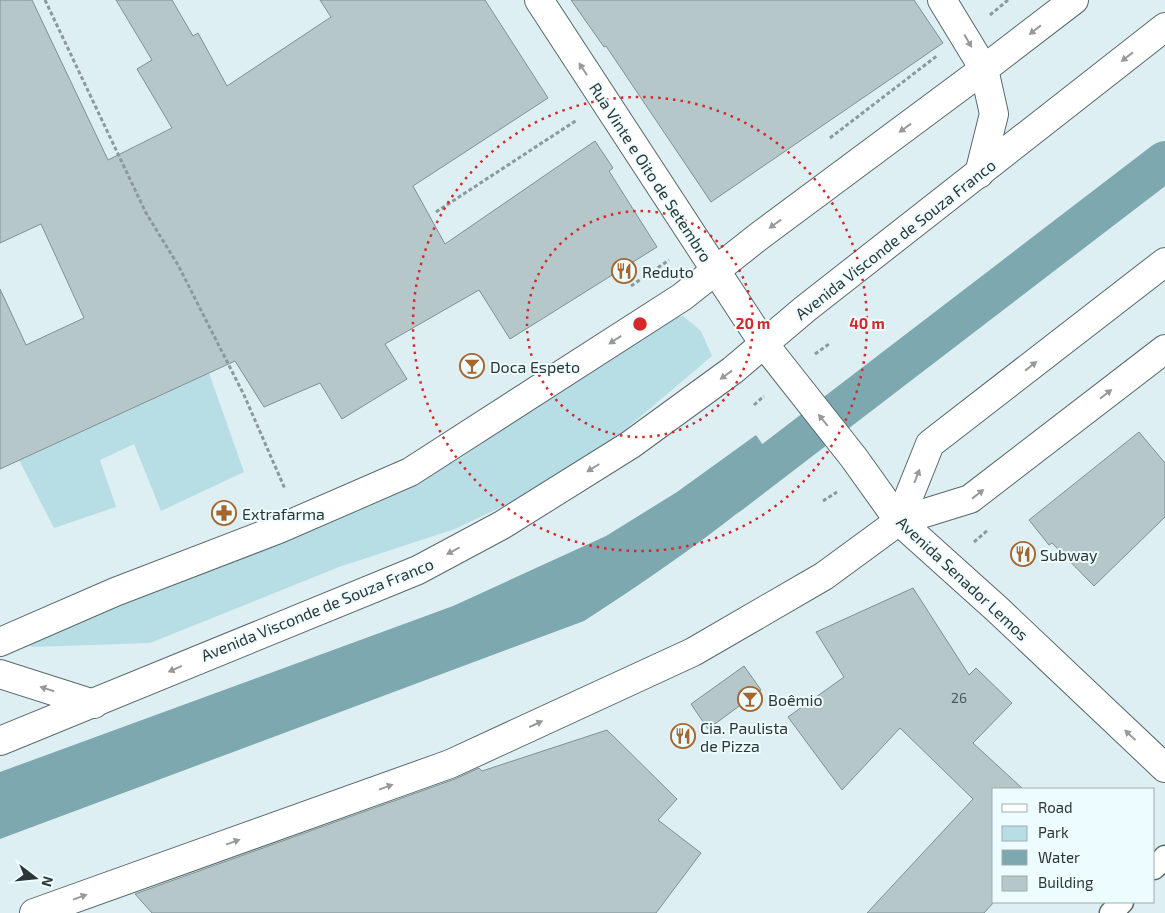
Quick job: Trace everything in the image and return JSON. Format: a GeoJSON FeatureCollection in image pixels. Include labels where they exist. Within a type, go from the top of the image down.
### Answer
{"type":"FeatureCollection","features":[{"type":"Feature","properties":{"kind":"main road","name":"Rua Vinte e Oito de Setembro"},"geometry":{"type":"LineString","coordinates":[[539,0],[764,344]]}},
{"type":"Feature","properties":{"kind":"main road"},"geometry":{"type":"LineString","coordinates":[[942,0],[984,69],[994,114],[979,174]]}},
{"type":"Feature","properties":{"kind":"main road"},"geometry":{"type":"LineString","coordinates":[[0,642],[115,592],[279,529],[410,472],[682,297],[758,237],[1074,0]]}},
{"type":"Feature","properties":{"kind":"main road","name":"Avenida Visconde de Souza Franco"},"geometry":{"type":"LineString","coordinates":[[0,741],[94,704],[200,657],[427,566],[502,525],[630,445],[732,370],[805,309],[1165,26]]}},
{"type":"Feature","properties":{"kind":"main road"},"geometry":{"type":"LineString","coordinates":[[899,521],[930,444],[1165,262]]}},
{"type":"Feature","properties":{"kind":"main road","name":"Avenida Senador Lemos"},"geometry":{"type":"LineString","coordinates":[[764,344],[854,458],[899,521],[998,610],[1165,768]]}},
{"type":"Feature","properties":{"kind":"main road"},"geometry":{"type":"LineString","coordinates":[[34,913],[450,764],[693,652],[816,581],[899,521],[970,500],[1165,349]]}},
{"type":"Feature","properties":{"kind":"main road"},"geometry":{"type":"LineString","coordinates":[[0,674],[94,704]]}},
{"type":"Feature","properties":{"kind":"lane"},"geometry":{"type":"LineString","coordinates":[[1155,867],[1165,856]]}},
{"type":"Feature","properties":{"kind":"lane"},"geometry":{"type":"LineString","coordinates":[[1111,913],[1121,903]]}},
{"type":"Feature","properties":{"kind":"path"},"geometry":{"type":"LineString","coordinates":[[45,0],[146,213],[178,265],[244,395],[288,494]]}},
{"type":"Feature","properties":{"kind":"path"},"geometry":{"type":"LineString","coordinates":[[436,212],[605,102]]}},
{"type":"Feature","properties":{"kind":"green space"},"geometry":{"type":"Polygon","coordinates":[[[683,316],[701,331],[712,356],[608,444],[518,499],[455,529],[339,567],[150,643],[31,647],[28,641],[413,483],[462,457],[665,320],[683,316]]]}},
{"type":"Feature","properties":{"kind":"green space"},"geometry":{"type":"Polygon","coordinates":[[[209,373],[244,472],[161,511],[134,444],[100,460],[116,507],[54,528],[19,460],[209,373]]]}},
{"type":"Feature","properties":{"kind":"water"},"geometry":{"type":"Polygon","coordinates":[[[756,435],[784,475],[687,551],[584,621],[0,839],[0,772],[453,606],[606,536],[677,492],[756,435]]]}},
{"type":"Feature","properties":{"kind":"building"},"geometry":{"type":"Polygon","coordinates":[[[0,0],[32,0],[108,160],[172,128],[137,69],[152,60],[116,0],[172,0],[193,36],[198,33],[227,86],[331,17],[320,0],[485,0],[548,98],[413,186],[445,244],[595,141],[613,168],[609,171],[657,247],[510,339],[479,290],[385,344],[407,379],[342,419],[320,383],[264,407],[235,361],[0,469],[0,289],[26,345],[84,318],[41,224],[0,243],[0,0]]]}},
{"type":"Feature","properties":{"kind":"building"},"geometry":{"type":"Polygon","coordinates":[[[571,0],[914,0],[943,43],[711,202],[606,46],[604,47],[571,0]]]}},
{"type":"Feature","properties":{"kind":"building"},"geometry":{"type":"Polygon","coordinates":[[[1139,432],[1165,463],[1165,517],[1094,586],[1052,543],[1049,545],[1029,520],[1139,432]]]}},
{"type":"Feature","properties":{"kind":"building"},"geometry":{"type":"Polygon","coordinates":[[[913,588],[969,675],[976,668],[1012,703],[973,743],[1022,788],[992,788],[993,903],[984,913],[867,913],[973,799],[900,728],[842,790],[788,717],[844,677],[816,632],[913,588]]]}},
{"type":"Feature","properties":{"kind":"building"},"geometry":{"type":"Polygon","coordinates":[[[744,666],[761,690],[708,729],[691,704],[744,666]]]}},
{"type":"Feature","properties":{"kind":"building"},"geometry":{"type":"Polygon","coordinates":[[[607,730],[677,799],[658,820],[701,853],[656,913],[152,913],[135,894],[455,779],[479,768],[482,771],[607,730]]]}},
{"type":"Feature","properties":{"kind":"waterway"},"geometry":{"type":"LineString","coordinates":[[730,494],[1165,161]]}},
{"type":"Feature","properties":{"kind":"place","name":"Reduto"},"geometry":{"type":"Point","coordinates":[624,271]}},
{"type":"Feature","properties":{"kind":"place","name":"Doca Espeto"},"geometry":{"type":"Point","coordinates":[472,366]}},
{"type":"Feature","properties":{"kind":"place","name":"Extrafarma"},"geometry":{"type":"Point","coordinates":[224,513]}},
{"type":"Feature","properties":{"kind":"place","name":"Subway"},"geometry":{"type":"Point","coordinates":[1023,554]}},
{"type":"Feature","properties":{"kind":"place","name":"Boêmio"},"geometry":{"type":"Point","coordinates":[750,699]}},
{"type":"Feature","properties":{"kind":"place","name":"Cia. Paulista de Pizza"},"geometry":{"type":"Point","coordinates":[683,736]}}]}
